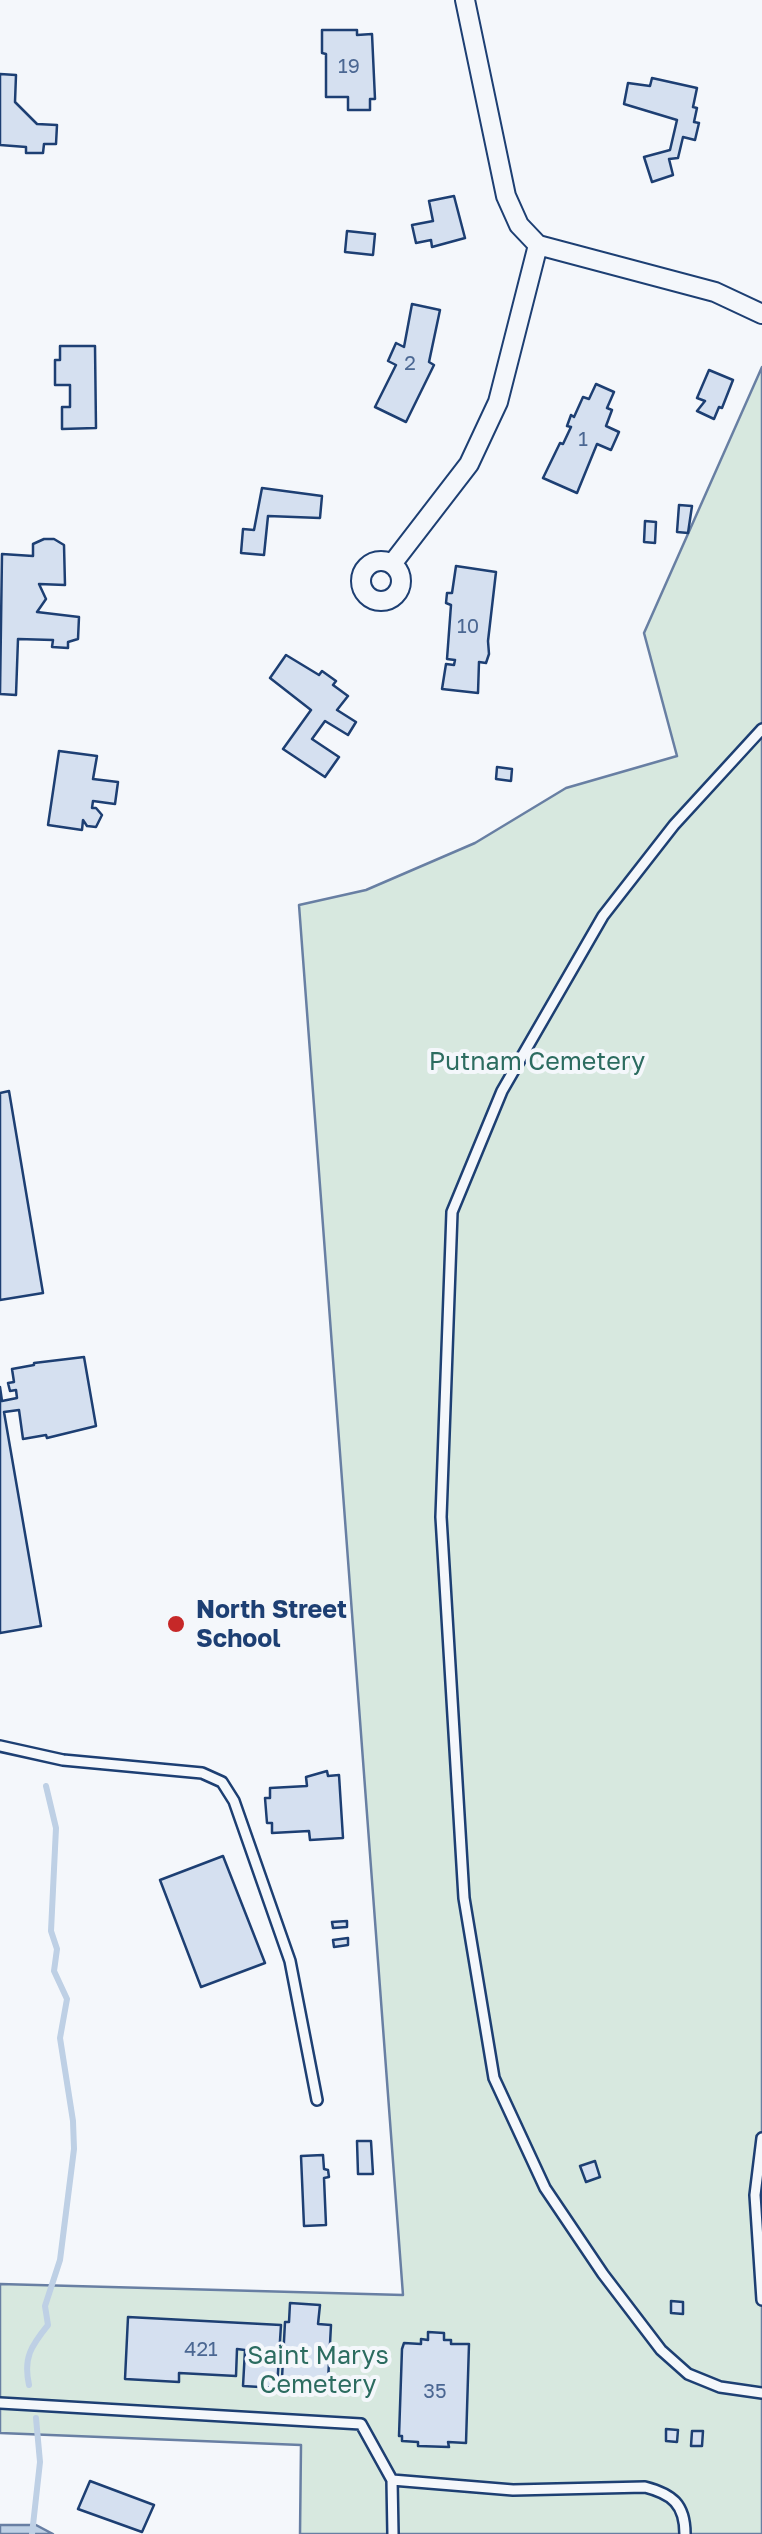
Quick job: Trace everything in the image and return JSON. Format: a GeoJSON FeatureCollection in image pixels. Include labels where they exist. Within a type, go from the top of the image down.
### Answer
{"type":"FeatureCollection","features":[{"type":"Feature","properties":{"kind":"street"},"geometry":{"type":"LineString","coordinates":[[465,0],[506,196],[519,226],[538,245],[715,292],[762,314]]}},
{"type":"Feature","properties":{"kind":"street"},"geometry":{"type":"LineString","coordinates":[[392,564],[469,464],[491,418],[538,245]]}},
{"type":"Feature","properties":{"kind":"lane"},"geometry":{"type":"LineString","coordinates":[[762,729],[674,825],[603,916],[502,1091],[452,1212],[441,1517],[464,1898],[494,2078],[545,2188],[661,2350],[688,2374],[720,2388],[762,2393]]}},
{"type":"Feature","properties":{"kind":"lane"},"geometry":{"type":"LineString","coordinates":[[0,1746],[64,1760],[202,1773],[222,1782],[234,1800],[290,1961],[318,2100]]}},
{"type":"Feature","properties":{"kind":"lane"},"geometry":{"type":"LineString","coordinates":[[762,2138],[755,2196],[762,2300]]}},
{"type":"Feature","properties":{"kind":"lane"},"geometry":{"type":"LineString","coordinates":[[0,2402],[361,2424],[392,2480],[392,2534]]}},
{"type":"Feature","properties":{"kind":"lane"},"geometry":{"type":"LineString","coordinates":[[392,2480],[513,2490],[644,2487],[676,2499],[685,2518],[684,2534]]}},
{"type":"Feature","properties":{"kind":"green space","name":"Putnam Cemetery"},"geometry":{"type":"Polygon","coordinates":[[[762,367],[762,2534],[300,2534],[301,2445],[0,2433],[0,2284],[403,2295],[299,905],[366,890],[475,843],[566,788],[677,756],[644,633],[762,367]]]}},
{"type":"Feature","properties":{"kind":"water"},"geometry":{"type":"Polygon","coordinates":[[[0,2525],[36,2525],[53,2534],[0,2534],[0,2525]]]}},
{"type":"Feature","properties":{"kind":"building"},"geometry":{"type":"Polygon","coordinates":[[[322,30],[372,34],[375,99],[370,99],[370,110],[348,110],[348,97],[326,97],[322,30]]]}},
{"type":"Feature","properties":{"kind":"building"},"geometry":{"type":"Polygon","coordinates":[[[0,74],[16,75],[15,102],[37,124],[57,125],[56,144],[44,144],[43,153],[26,153],[26,147],[0,145],[0,74]]]}},
{"type":"Feature","properties":{"kind":"building"},"geometry":{"type":"Polygon","coordinates":[[[652,78],[697,88],[693,107],[697,108],[694,122],[699,123],[695,140],[683,137],[678,158],[669,159],[673,175],[652,182],[644,157],[670,150],[677,120],[624,104],[628,83],[650,86],[652,78]]]}},
{"type":"Feature","properties":{"kind":"building"},"geometry":{"type":"Polygon","coordinates":[[[454,196],[465,238],[432,247],[431,240],[416,243],[412,225],[433,221],[429,201],[454,196]]]}},
{"type":"Feature","properties":{"kind":"building"},"geometry":{"type":"Polygon","coordinates":[[[347,231],[375,234],[373,255],[345,252],[347,231]]]}},
{"type":"Feature","properties":{"kind":"building"},"geometry":{"type":"Polygon","coordinates":[[[412,304],[440,310],[429,362],[434,365],[406,422],[375,407],[396,365],[388,361],[396,343],[404,347],[412,304]]]}},
{"type":"Feature","properties":{"kind":"building"},"geometry":{"type":"Polygon","coordinates":[[[60,346],[95,346],[96,428],[62,429],[62,407],[70,407],[70,385],[55,385],[55,360],[60,360],[60,346]]]}},
{"type":"Feature","properties":{"kind":"building"},"geometry":{"type":"Polygon","coordinates":[[[709,370],[733,380],[714,419],[697,411],[705,401],[697,398],[709,370]]]}},
{"type":"Feature","properties":{"kind":"building"},"geometry":{"type":"Polygon","coordinates":[[[596,384],[614,392],[607,408],[612,410],[606,426],[619,432],[611,450],[597,444],[577,493],[543,478],[571,427],[567,426],[571,415],[574,417],[583,397],[589,399],[596,384]]]}},
{"type":"Feature","properties":{"kind":"building"},"geometry":{"type":"Polygon","coordinates":[[[262,488],[322,496],[320,518],[268,516],[264,555],[241,553],[243,529],[254,530],[262,488]]]}},
{"type":"Feature","properties":{"kind":"building"},"geometry":{"type":"Polygon","coordinates":[[[679,505],[692,506],[688,533],[677,532],[679,505]]]}},
{"type":"Feature","properties":{"kind":"building"},"geometry":{"type":"Polygon","coordinates":[[[645,521],[656,522],[655,543],[644,542],[645,521]]]}},
{"type":"Feature","properties":{"kind":"building"},"geometry":{"type":"Polygon","coordinates":[[[44,539],[64,545],[65,585],[39,584],[46,599],[37,612],[79,617],[78,639],[68,642],[68,648],[52,647],[53,640],[18,639],[16,695],[0,694],[2,554],[33,556],[33,544],[44,539]]]}},
{"type":"Feature","properties":{"kind":"building"},"geometry":{"type":"Polygon","coordinates":[[[456,566],[496,572],[489,654],[486,663],[479,662],[478,693],[442,689],[446,664],[454,665],[455,660],[447,659],[451,605],[446,603],[447,593],[452,593],[456,566]]]}},
{"type":"Feature","properties":{"kind":"building"},"geometry":{"type":"Polygon","coordinates":[[[286,655],[319,675],[322,671],[348,696],[337,710],[356,722],[348,735],[325,721],[312,739],[339,757],[325,777],[283,749],[311,710],[270,678],[286,655]]]}},
{"type":"Feature","properties":{"kind":"building"},"geometry":{"type":"Polygon","coordinates":[[[59,751],[97,756],[93,779],[118,782],[115,804],[93,801],[92,808],[102,815],[96,827],[87,826],[83,820],[82,830],[48,825],[59,751]]]}},
{"type":"Feature","properties":{"kind":"building"},"geometry":{"type":"Polygon","coordinates":[[[497,767],[512,769],[511,781],[496,779],[497,767]]]}},
{"type":"Feature","properties":{"kind":"building"},"geometry":{"type":"Polygon","coordinates":[[[9,1091],[43,1293],[0,1300],[0,1093],[9,1091]]]}},
{"type":"Feature","properties":{"kind":"building"},"geometry":{"type":"Polygon","coordinates":[[[84,1357],[96,1426],[47,1438],[46,1435],[23,1439],[19,1410],[4,1412],[41,1626],[0,1633],[0,1387],[2,1401],[17,1398],[16,1390],[10,1391],[8,1383],[14,1382],[12,1369],[84,1357]]]}},
{"type":"Feature","properties":{"kind":"building"},"geometry":{"type":"Polygon","coordinates":[[[327,1771],[328,1776],[339,1775],[343,1838],[310,1840],[309,1831],[272,1833],[265,1798],[270,1798],[270,1788],[307,1786],[306,1777],[327,1771]]]}},
{"type":"Feature","properties":{"kind":"building"},"geometry":{"type":"Polygon","coordinates":[[[223,1856],[265,1963],[201,1987],[160,1880],[223,1856]]]}},
{"type":"Feature","properties":{"kind":"building"},"geometry":{"type":"Polygon","coordinates":[[[347,1921],[347,1927],[333,1928],[332,1922],[347,1921]]]}},
{"type":"Feature","properties":{"kind":"building"},"geometry":{"type":"Polygon","coordinates":[[[348,1938],[348,1945],[334,1947],[333,1940],[348,1938]]]}},
{"type":"Feature","properties":{"kind":"building"},"geometry":{"type":"Polygon","coordinates":[[[357,2141],[371,2141],[373,2174],[358,2174],[357,2141]]]}},
{"type":"Feature","properties":{"kind":"building"},"geometry":{"type":"Polygon","coordinates":[[[323,2155],[329,2177],[324,2178],[326,2225],[304,2226],[301,2156],[323,2155]]]}},
{"type":"Feature","properties":{"kind":"building"},"geometry":{"type":"Polygon","coordinates":[[[595,2161],[600,2177],[586,2182],[580,2166],[595,2161]]]}},
{"type":"Feature","properties":{"kind":"building"},"geometry":{"type":"Polygon","coordinates":[[[671,2301],[683,2302],[683,2314],[671,2313],[671,2301]]]}},
{"type":"Feature","properties":{"kind":"building"},"geometry":{"type":"Polygon","coordinates":[[[290,2303],[320,2305],[318,2324],[331,2325],[328,2381],[282,2378],[290,2303]]]}},
{"type":"Feature","properties":{"kind":"building"},"geometry":{"type":"Polygon","coordinates":[[[128,2317],[281,2325],[277,2388],[243,2386],[245,2350],[237,2349],[236,2376],[179,2373],[179,2382],[125,2379],[128,2317]]]}},
{"type":"Feature","properties":{"kind":"building"},"geometry":{"type":"Polygon","coordinates":[[[428,2332],[444,2333],[444,2340],[451,2340],[451,2344],[469,2344],[466,2443],[418,2446],[418,2442],[402,2441],[399,2436],[402,2349],[404,2343],[421,2344],[421,2339],[428,2340],[428,2332]]]}},
{"type":"Feature","properties":{"kind":"building"},"geometry":{"type":"Polygon","coordinates":[[[666,2429],[678,2430],[677,2442],[666,2441],[666,2429]]]}},
{"type":"Feature","properties":{"kind":"building"},"geometry":{"type":"Polygon","coordinates":[[[692,2431],[703,2431],[702,2446],[691,2446],[692,2431]]]}},
{"type":"Feature","properties":{"kind":"building"},"geometry":{"type":"Polygon","coordinates":[[[90,2481],[154,2505],[142,2532],[78,2509],[90,2481]]]}},
{"type":"Feature","properties":{"kind":"waterway"},"geometry":{"type":"LineString","coordinates":[[29,2385],[30,2353],[48,2325],[45,2306],[60,2260],[74,2149],[60,2038],[67,1999],[54,1971],[57,1949],[51,1931],[56,1828],[46,1786]]}},
{"type":"Feature","properties":{"kind":"waterway"},"geometry":{"type":"LineString","coordinates":[[32,2534],[40,2462],[36,2418]]}},
{"type":"Feature","properties":{"kind":"place","name":"North Street School"},"geometry":{"type":"Point","coordinates":[176,1624]}},
{"type":"Feature","properties":{"kind":"park label","name":"Saint Marys Cemetery"},"geometry":{"type":"Point","coordinates":[318,2370]}}]}
